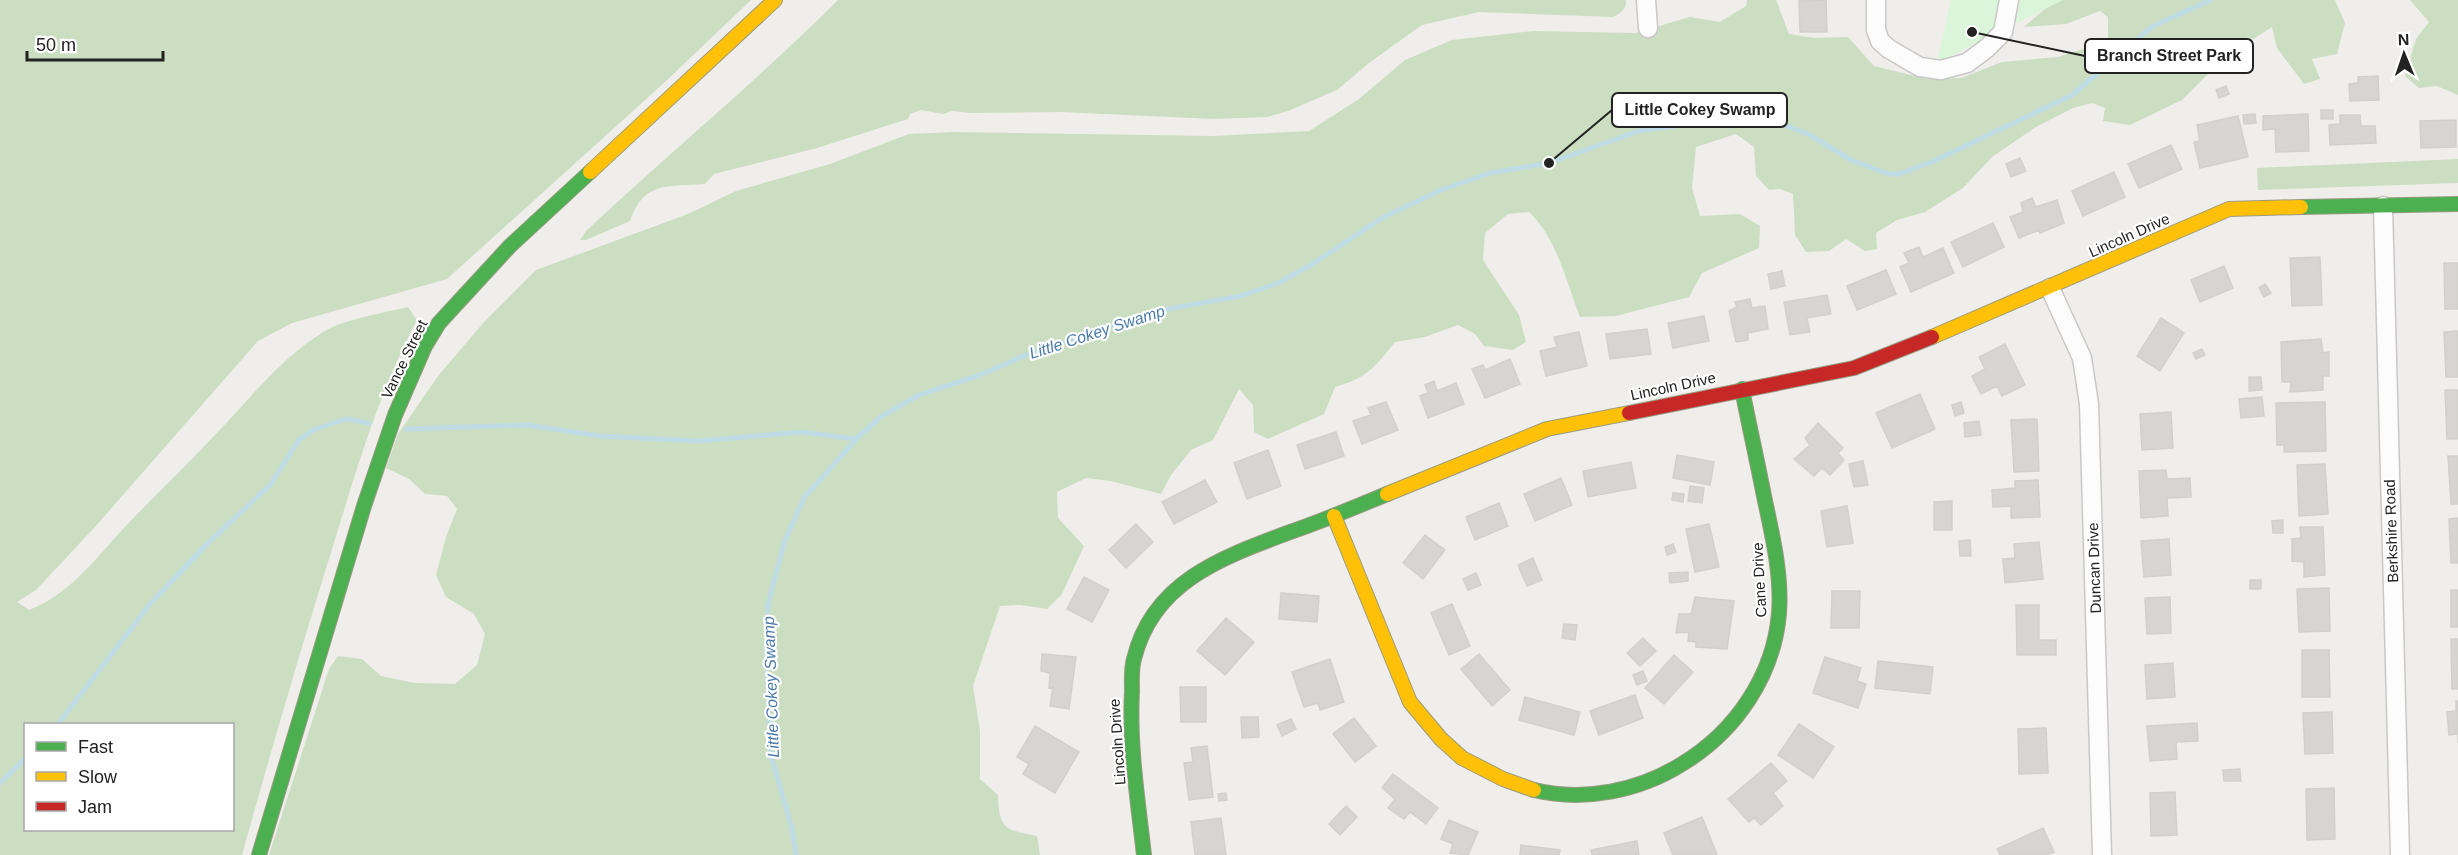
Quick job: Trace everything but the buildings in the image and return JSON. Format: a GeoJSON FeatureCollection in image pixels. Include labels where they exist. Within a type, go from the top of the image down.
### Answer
{"type":"FeatureCollection","features":[{"type":"Feature","properties":{"kind":"street","name":"Vance Street"},"geometry":{"type":"LineString","coordinates":[[259,855],[364,506],[395,415],[434,331],[450,308],[510,246],[775,0]]}},
{"type":"Feature","properties":{"kind":"street"},"geometry":{"type":"LineString","coordinates":[[1646,0],[1648,28]]}},
{"type":"Feature","properties":{"kind":"street"},"geometry":{"type":"LineString","coordinates":[[1876,0],[1876,30],[1880,41],[1895,53],[1920,67],[1941,70],[1967,63],[2003,32],[2009,0]]}},
{"type":"Feature","properties":{"kind":"street","name":"Lincoln Drive"},"geometry":{"type":"LineString","coordinates":[[1144,855],[1130,723],[1133,661],[1142,635],[1158,610],[1178,588],[1202,569],[1257,544],[1334,516],[1547,429],[1854,368],[1872,362],[2050,288],[2229,209],[2458,204]]}},
{"type":"Feature","properties":{"kind":"street","name":"Berkshire Road"},"geometry":{"type":"LineString","coordinates":[[2383,206],[2400,855]]}},
{"type":"Feature","properties":{"kind":"street","name":"Duncan Drive"},"geometry":{"type":"LineString","coordinates":[[2050,288],[2082,358],[2089,404],[2102,855]]}},
{"type":"Feature","properties":{"kind":"street","name":"Cane Drive"},"geometry":{"type":"LineString","coordinates":[[1334,516],[1410,702],[1453,751],[1484,770],[1522,786],[1558,795],[1596,794],[1632,787],[1666,775],[1706,750],[1727,731],[1749,703],[1767,668],[1778,629],[1778,586],[1774,543],[1742,389]]}},
{"type":"Feature","properties":{"kind":"green space"},"geometry":{"type":"Polygon","coordinates":[[[0,0],[751,0],[665,82],[447,279],[292,323],[258,341],[94,528],[36,590],[17,602],[29,610],[56,596],[68,586],[266,380],[309,342],[342,323],[408,307],[417,320],[391,375],[360,459],[242,855],[0,855],[0,0]]]}},
{"type":"Feature","properties":{"kind":"green space"},"geometry":{"type":"Polygon","coordinates":[[[838,0],[1626,0],[1626,3],[1622,10],[1613,17],[1479,12],[1422,25],[1369,63],[1337,90],[1288,111],[1267,117],[1214,119],[1061,112],[971,113],[952,111],[943,114],[921,110],[910,114],[908,119],[817,148],[714,174],[705,184],[659,188],[643,198],[630,221],[586,240],[580,240],[586,231],[838,0]]]}},
{"type":"Feature","properties":{"kind":"green space"},"geometry":{"type":"Polygon","coordinates":[[[1747,0],[1776,0],[1789,34],[1815,38],[1848,37],[1874,66],[1927,79],[1961,78],[2002,62],[2058,57],[2108,41],[2108,17],[2100,11],[2066,24],[2024,27],[2055,0],[2335,0],[2345,23],[2337,54],[2312,59],[2320,79],[2304,84],[2277,48],[2272,27],[2236,50],[2182,100],[2130,125],[2103,121],[2105,108],[2092,103],[2073,108],[2036,127],[1992,157],[1963,188],[1925,212],[1897,220],[1876,233],[1877,249],[1865,251],[1846,239],[1829,251],[1806,252],[1795,235],[1793,194],[1780,189],[1769,190],[1756,176],[1754,147],[1736,134],[1696,147],[1692,188],[1700,216],[1740,214],[1760,226],[1759,248],[1702,273],[1689,297],[1616,316],[1580,317],[1560,261],[1547,234],[1529,212],[1508,214],[1485,233],[1483,260],[1519,315],[1526,342],[1513,350],[1484,346],[1475,334],[1458,325],[1425,337],[1395,342],[1370,370],[1355,380],[1335,387],[1324,414],[1268,439],[1254,432],[1253,405],[1239,389],[1213,440],[1191,450],[1171,475],[1161,494],[1111,481],[1086,478],[1057,492],[1058,518],[1084,546],[1062,594],[1047,609],[1020,605],[1000,606],[973,686],[980,731],[980,779],[998,795],[1000,815],[1006,826],[1018,832],[1037,836],[1040,855],[269,855],[329,669],[338,656],[362,659],[381,676],[415,683],[455,684],[477,665],[485,634],[474,614],[446,597],[436,575],[446,537],[457,509],[447,496],[425,494],[409,479],[386,468],[398,434],[438,376],[484,322],[536,270],[688,214],[736,191],[830,164],[909,134],[952,132],[1213,136],[1309,131],[1359,99],[1405,60],[1452,40],[1533,31],[1635,33],[1690,17],[1720,22],[1746,6],[1747,0]]]}},
{"type":"Feature","properties":{"kind":"green space"},"geometry":{"type":"Polygon","coordinates":[[[1951,0],[2063,0],[1937,63],[1951,0]]]}},
{"type":"Feature","properties":{"kind":"green space"},"geometry":{"type":"Polygon","coordinates":[[[2410,0],[2458,0],[2458,95],[2437,86],[2419,88],[2405,76],[2416,39],[2429,22],[2410,0]]]}},
{"type":"Feature","properties":{"kind":"green space"},"geometry":{"type":"Polygon","coordinates":[[[2458,159],[2458,183],[2258,190],[2257,168],[2458,159]]]}},
{"type":"Feature","properties":{"kind":"waterway","name":"Little Cokey Swamp"},"geometry":{"type":"LineString","coordinates":[[796,855],[792,829],[771,755],[766,646],[768,604],[785,540],[804,498],[858,437],[882,416],[919,395],[980,375],[1026,355],[1162,310],[1241,296],[1278,283],[1311,265],[1382,218],[1441,190],[1490,173],[1549,163],[1639,131],[1717,120],[1785,125],[1810,135],[1851,160],[1889,174],[1899,174],[1934,161],[2072,95],[2153,26],[2211,0]]}},
{"type":"Feature","properties":{"kind":"waterway"},"geometry":{"type":"LineString","coordinates":[[59,723],[150,604],[207,544],[270,485],[299,440],[313,430],[346,419],[369,423]]}},
{"type":"Feature","properties":{"kind":"waterway"},"geometry":{"type":"LineString","coordinates":[[406,429],[527,425],[599,436],[699,441],[801,432],[856,439]]}},
{"type":"Feature","properties":{"kind":"waterway"},"geometry":{"type":"LineString","coordinates":[[0,783],[24,760]]}},
{"type":"Feature","properties":{"kind":"traffic: fast"},"geometry":{"type":"LineString","coordinates":[[259,855],[364,506],[395,415],[425,346],[439,323],[510,246],[590,172]]}},
{"type":"Feature","properties":{"kind":"traffic: fast"},"geometry":{"type":"LineString","coordinates":[[2301,207],[2458,204]]}},
{"type":"Feature","properties":{"kind":"traffic: fast"},"geometry":{"type":"LineString","coordinates":[[1534,790],[1572,795],[1611,792],[1648,781],[1665,773],[1701,751],[1719,736],[1735,719],[1760,680],[1776,636],[1780,598],[1773,539],[1742,389]]}},
{"type":"Feature","properties":{"kind":"traffic: fast"},"geometry":{"type":"LineString","coordinates":[[1144,855],[1133,753],[1132,671],[1144,632],[1157,609],[1175,590],[1218,562],[1243,550],[1387,494]]}},
{"type":"Feature","properties":{"kind":"traffic: slow"},"geometry":{"type":"LineString","coordinates":[[590,172],[775,0]]}},
{"type":"Feature","properties":{"kind":"traffic: slow"},"geometry":{"type":"LineString","coordinates":[[1932,337],[2229,209],[2301,207]]}},
{"type":"Feature","properties":{"kind":"traffic: slow"},"geometry":{"type":"LineString","coordinates":[[1387,494],[1547,429],[1629,413]]}},
{"type":"Feature","properties":{"kind":"traffic: slow"},"geometry":{"type":"LineString","coordinates":[[1334,516],[1410,702],[1441,739],[1462,758],[1503,779],[1534,790]]}},
{"type":"Feature","properties":{"kind":"traffic: jam"},"geometry":{"type":"LineString","coordinates":[[1629,413],[1854,368],[1932,337]]}},
{"type":"Feature","properties":{"kind":"place","name":"Branch Street Park"},"geometry":{"type":"Point","coordinates":[1972,32]}},
{"type":"Feature","properties":{"kind":"place","name":"Little Cokey Swamp"},"geometry":{"type":"Point","coordinates":[1549,163]}}]}
